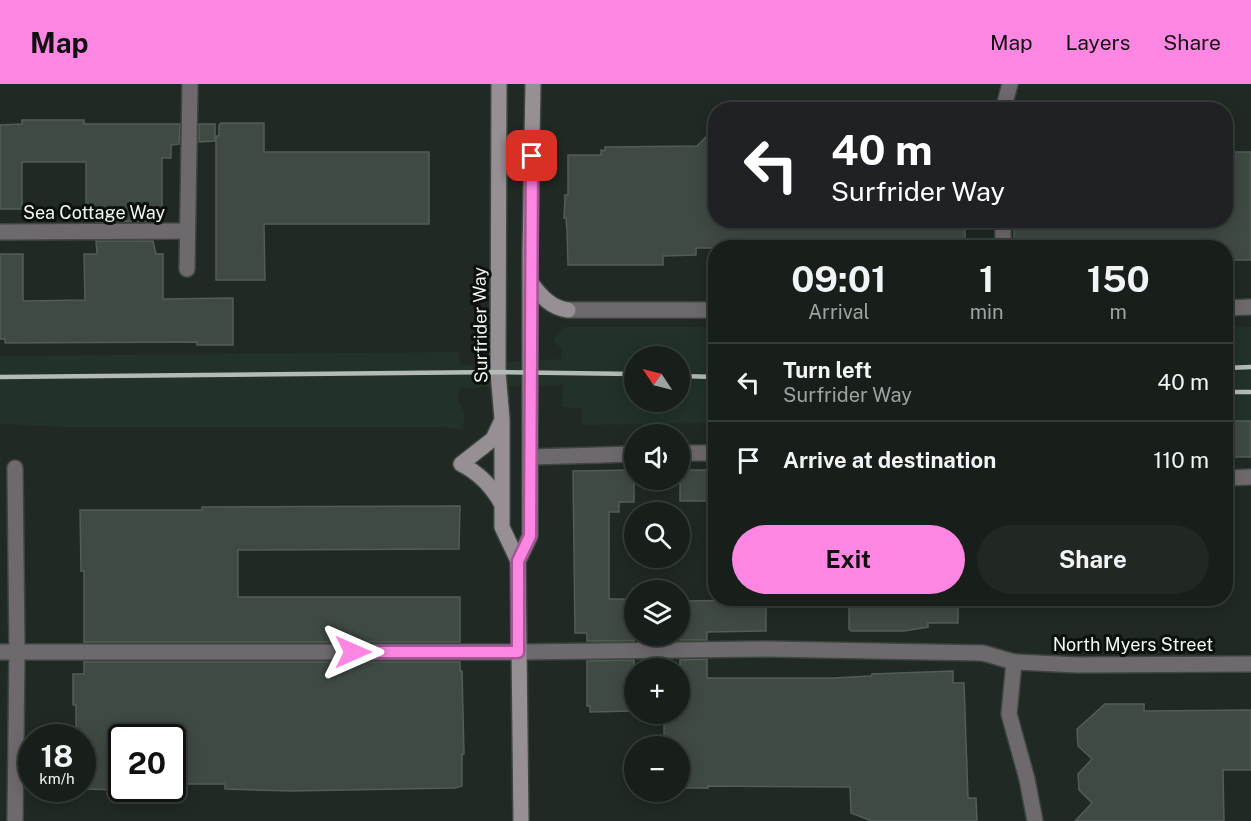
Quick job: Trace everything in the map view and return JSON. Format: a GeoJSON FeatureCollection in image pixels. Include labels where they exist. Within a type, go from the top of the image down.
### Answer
{"type":"FeatureCollection","features":[{"type":"Feature","properties":{"kind":"main road","name":"Surfrider Way"},"geometry":{"type":"LineString","coordinates":[[499,84],[498,372],[502,419],[502,527],[518,561],[521,821]]}},
{"type":"Feature","properties":{"kind":"main road","name":"Surfrider Way"},"geometry":{"type":"LineString","coordinates":[[518,561],[530,536],[533,84]]}},
{"type":"Feature","properties":{"kind":"main road"},"geometry":{"type":"LineString","coordinates":[[531,282],[547,301],[558,309],[568,310]]}},
{"type":"Feature","properties":{"kind":"main road"},"geometry":{"type":"LineString","coordinates":[[502,419],[493,439],[461,464],[492,486],[502,504]]}},
{"type":"Feature","properties":{"kind":"street","name":"Sea Cottage Way"},"geometry":{"type":"LineString","coordinates":[[187,269],[190,84]]}},
{"type":"Feature","properties":{"kind":"street"},"geometry":{"type":"LineString","coordinates":[[1005,102],[1010,84]]}},
{"type":"Feature","properties":{"kind":"street","name":"Sea Cottage Way"},"geometry":{"type":"LineString","coordinates":[[0,232],[187,231]]}},
{"type":"Feature","properties":{"kind":"street"},"geometry":{"type":"LineString","coordinates":[[1233,308],[1251,307]]}},
{"type":"Feature","properties":{"kind":"street"},"geometry":{"type":"LineString","coordinates":[[568,310],[708,310]]}},
{"type":"Feature","properties":{"kind":"street"},"geometry":{"type":"LineString","coordinates":[[690,453],[708,453]]}},
{"type":"Feature","properties":{"kind":"street"},"geometry":{"type":"LineString","coordinates":[[531,457],[624,454]]}},
{"type":"Feature","properties":{"kind":"street"},"geometry":{"type":"LineString","coordinates":[[15,468],[17,652],[15,821]]}},
{"type":"Feature","properties":{"kind":"street"},"geometry":{"type":"LineString","coordinates":[[1233,478],[1251,477]]}},
{"type":"Feature","properties":{"kind":"street","name":"North Myers Street"},"geometry":{"type":"LineString","coordinates":[[0,652],[518,652],[768,649],[983,653],[1014,662],[1078,665],[1251,664]]}},
{"type":"Feature","properties":{"kind":"street"},"geometry":{"type":"LineString","coordinates":[[1014,662],[1009,714],[1027,779],[1035,821]]}},
{"type":"Feature","properties":{"kind":"shaded area"},"geometry":{"type":"Polygon","coordinates":[[[564,327],[708,327],[708,423],[581,425],[582,409],[562,407],[563,385],[460,388],[458,398],[465,416],[462,430],[441,427],[63,427],[0,424],[0,356],[458,352],[461,365],[561,359],[562,349],[553,340],[564,327]]]}},
{"type":"Feature","properties":{"kind":"shaded area"},"geometry":{"type":"Polygon","coordinates":[[[1233,327],[1251,327],[1251,421],[1233,421],[1233,327]]]}},
{"type":"Feature","properties":{"kind":"building"},"geometry":{"type":"Polygon","coordinates":[[[22,120],[84,120],[84,124],[180,124],[179,144],[171,145],[171,158],[162,158],[162,209],[147,209],[150,221],[96,222],[95,209],[86,209],[86,162],[22,162],[22,209],[0,209],[0,125],[22,124],[22,120]]]}},
{"type":"Feature","properties":{"kind":"building"},"geometry":{"type":"Polygon","coordinates":[[[221,123],[264,123],[264,152],[429,152],[429,224],[264,224],[265,280],[216,280],[216,136],[219,136],[221,123]]]}},
{"type":"Feature","properties":{"kind":"building"},"geometry":{"type":"Polygon","coordinates":[[[199,124],[215,124],[215,141],[199,142],[199,124]]]}},
{"type":"Feature","properties":{"kind":"building"},"geometry":{"type":"Polygon","coordinates":[[[708,135],[708,228],[965,228],[965,240],[708,240],[708,248],[696,248],[696,255],[663,256],[663,265],[568,265],[566,218],[564,218],[565,195],[568,195],[568,155],[601,155],[601,150],[605,151],[605,147],[697,146],[708,135]]]}},
{"type":"Feature","properties":{"kind":"building"},"geometry":{"type":"Polygon","coordinates":[[[1233,152],[1251,152],[1251,260],[1233,260],[1233,240],[1014,240],[1014,228],[1233,228],[1233,152]]]}},
{"type":"Feature","properties":{"kind":"building"},"geometry":{"type":"Polygon","coordinates":[[[96,241],[153,241],[156,254],[163,254],[163,299],[233,298],[233,345],[197,345],[197,342],[5,343],[5,339],[0,339],[0,254],[23,254],[23,301],[85,300],[84,254],[97,254],[96,241]]]}},
{"type":"Feature","properties":{"kind":"building"},"geometry":{"type":"Polygon","coordinates":[[[1233,421],[1251,421],[1251,457],[1233,457],[1233,421]]]}},
{"type":"Feature","properties":{"kind":"building"},"geometry":{"type":"Polygon","coordinates":[[[624,470],[624,490],[634,490],[634,502],[619,502],[619,512],[609,512],[609,599],[624,599],[624,641],[587,641],[587,633],[575,633],[573,471],[624,470]]]}},
{"type":"Feature","properties":{"kind":"building"},"geometry":{"type":"Polygon","coordinates":[[[690,470],[708,470],[708,501],[680,501],[680,490],[690,490],[690,470]]]}},
{"type":"Feature","properties":{"kind":"building"},"geometry":{"type":"Polygon","coordinates":[[[460,506],[459,549],[238,550],[238,597],[460,597],[460,642],[84,642],[84,571],[81,571],[80,510],[460,506]]]}},
{"type":"Feature","properties":{"kind":"building"},"geometry":{"type":"Polygon","coordinates":[[[690,601],[708,601],[708,606],[766,606],[766,631],[707,632],[707,640],[690,640],[690,601]]]}},
{"type":"Feature","properties":{"kind":"building"},"geometry":{"type":"Polygon","coordinates":[[[849,606],[958,606],[958,623],[928,623],[928,627],[904,631],[851,631],[849,629],[849,606]]]}},
{"type":"Feature","properties":{"kind":"building"},"geometry":{"type":"Polygon","coordinates":[[[707,659],[707,678],[834,678],[953,671],[953,683],[964,683],[968,798],[976,798],[977,821],[872,821],[851,813],[850,787],[708,786],[708,788],[690,788],[690,736],[664,736],[664,724],[690,724],[690,660],[707,659]]]}},
{"type":"Feature","properties":{"kind":"building"},"geometry":{"type":"Polygon","coordinates":[[[624,660],[624,711],[590,712],[590,706],[587,706],[587,661],[624,660]]]}},
{"type":"Feature","properties":{"kind":"building"},"geometry":{"type":"Polygon","coordinates":[[[84,662],[460,662],[464,754],[462,754],[462,786],[291,791],[225,789],[225,784],[186,784],[186,724],[108,724],[108,790],[96,789],[96,724],[76,724],[76,705],[73,705],[73,674],[84,674],[84,662]]]}},
{"type":"Feature","properties":{"kind":"building"},"geometry":{"type":"Polygon","coordinates":[[[1105,704],[1144,704],[1144,711],[1251,710],[1251,770],[1223,770],[1224,821],[1075,821],[1092,803],[1079,790],[1078,774],[1092,759],[1078,746],[1077,729],[1105,704]]]}},
{"type":"Feature","properties":{"kind":"railway"},"geometry":{"type":"LineString","coordinates":[[1233,368],[1251,367]]}},
{"type":"Feature","properties":{"kind":"railway"},"geometry":{"type":"LineString","coordinates":[[0,377],[498,372],[624,374]]}},
{"type":"Feature","properties":{"kind":"railway"},"geometry":{"type":"LineString","coordinates":[[690,376],[708,377]]}},
{"type":"Feature","properties":{"kind":"railway"},"geometry":{"type":"LineString","coordinates":[[1233,392],[1251,392]]}},
{"type":"Feature","properties":{"kind":"route"},"geometry":{"type":"LineString","coordinates":[[353,652],[518,652],[518,561],[530,536],[532,156]]}}]}
